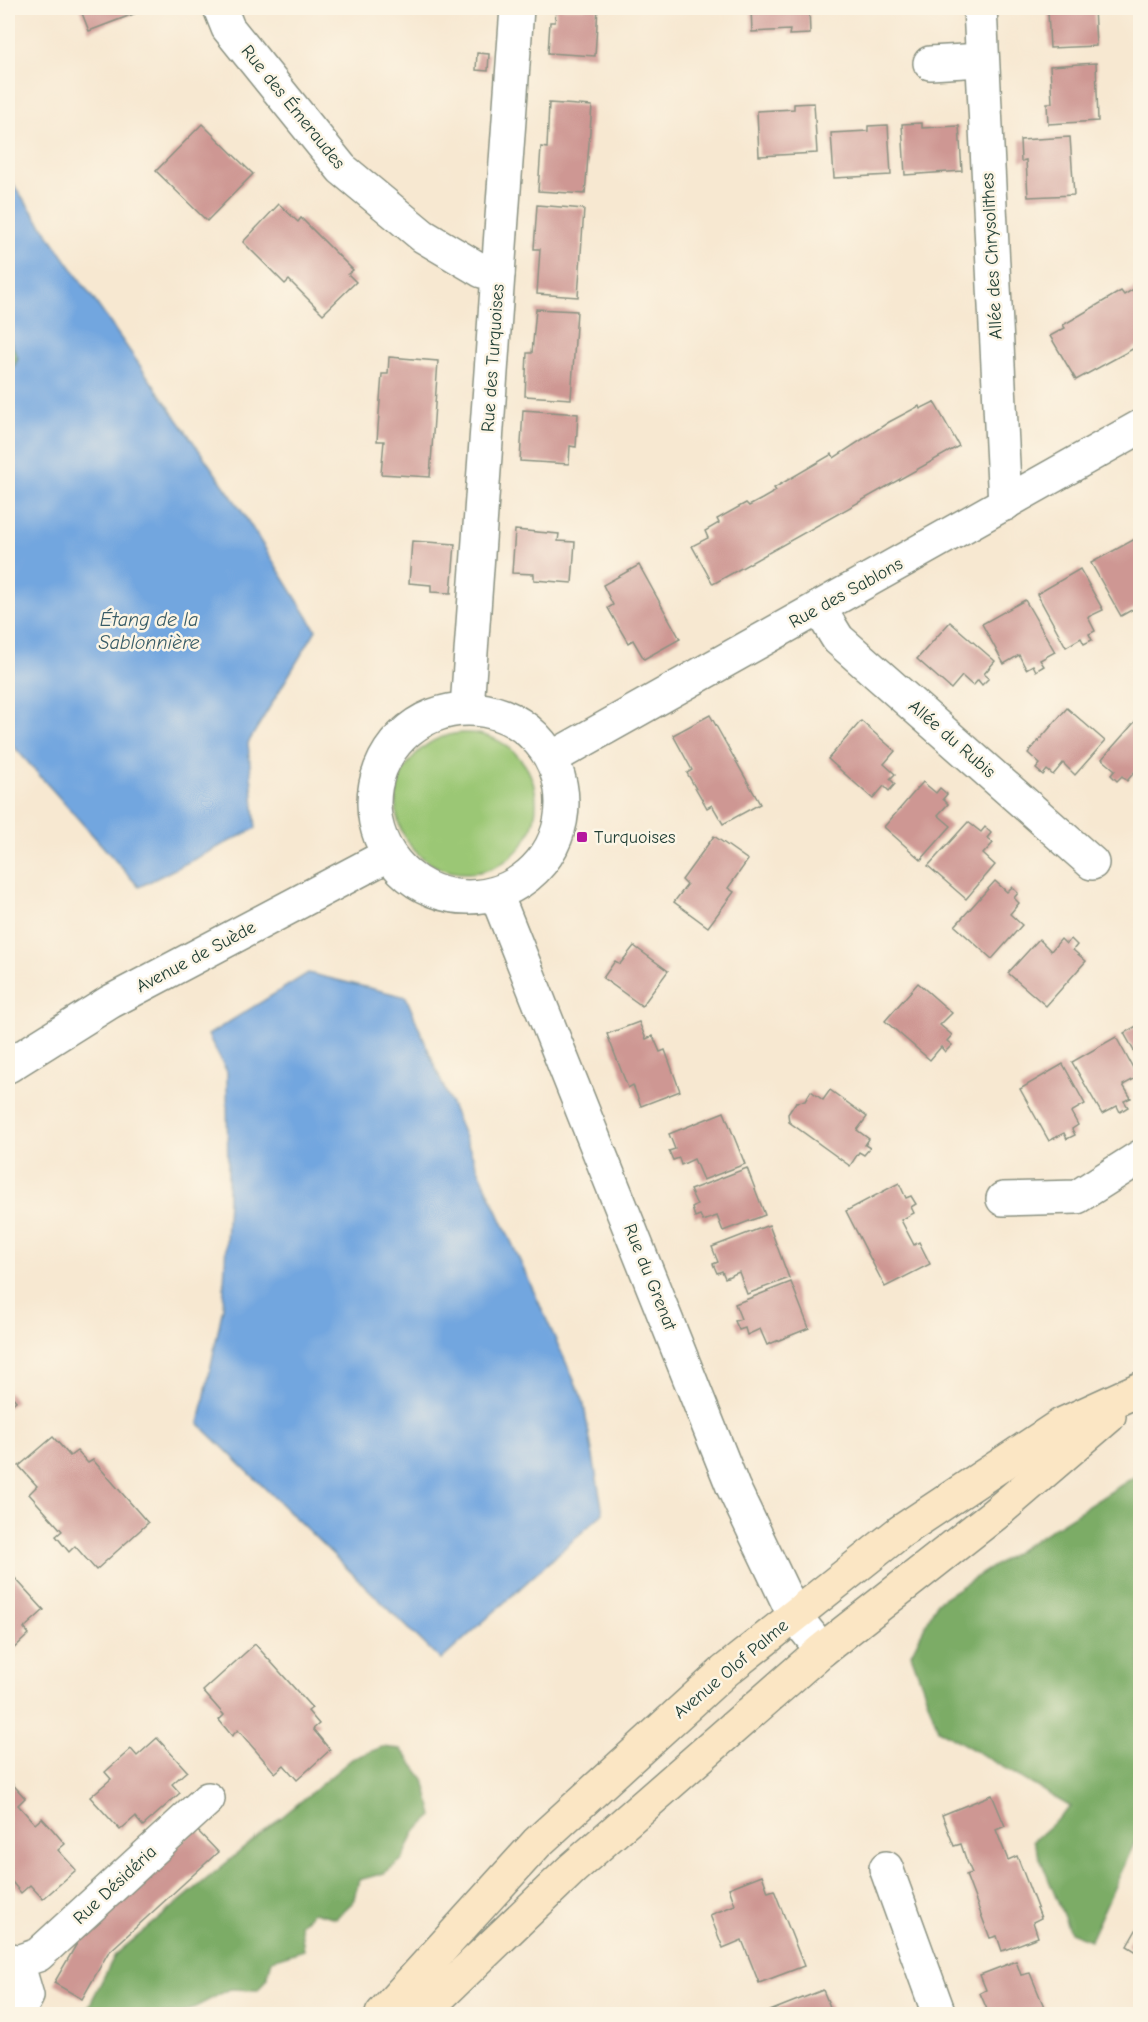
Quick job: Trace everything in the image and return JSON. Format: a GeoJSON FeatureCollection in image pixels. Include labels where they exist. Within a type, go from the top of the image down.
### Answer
{"type":"FeatureCollection","features":[{"type":"Feature","properties":{"kind":"main road","name":"Avenue Olof Palme"},"geometry":{"type":"LineString","coordinates":[[382,2014],[537,1843],[725,1671],[900,1532],[1061,1425],[1138,1391]]}},
{"type":"Feature","properties":{"kind":"main road","name":"Avenue Olof Palme"},"geometry":{"type":"LineString","coordinates":[[422,2014],[572,1869],[822,1650],[995,1514],[1138,1391]]}},
{"type":"Feature","properties":{"kind":"street","name":"Rue des Émeraudes"},"geometry":{"type":"LineString","coordinates":[[220,8],[228,28],[342,169],[423,236],[482,272],[498,274]]}},
{"type":"Feature","properties":{"kind":"street","name":"Rue des Turquoises"},"geometry":{"type":"LineString","coordinates":[[467,708],[517,8]]}},
{"type":"Feature","properties":{"kind":"street","name":"Allée des Chrysolithes"},"geometry":{"type":"LineString","coordinates":[[980,8],[1005,504]]}},
{"type":"Feature","properties":{"kind":"street"},"geometry":{"type":"LineString","coordinates":[[930,63],[982,60]]}},
{"type":"Feature","properties":{"kind":"street","name":"Rue des Sablons"},"geometry":{"type":"LineString","coordinates":[[552,759],[1140,427]]}},
{"type":"Feature","properties":{"kind":"street","name":"Allée du Rubis"},"geometry":{"type":"LineString","coordinates":[[819,608],[838,639],[1092,863]]}},
{"type":"Feature","properties":{"kind":"street"},"geometry":{"type":"LineString","coordinates":[[467,708],[493,711],[517,722],[537,737],[552,759],[561,782],[563,808],[559,833],[547,856],[525,879],[496,894],[465,898],[435,892],[409,878],[388,855],[376,828],[373,798],[379,769],[394,744],[416,724],[443,711],[467,708]]}},
{"type":"Feature","properties":{"kind":"street","name":"Avenue de Suède"},"geometry":{"type":"LineString","coordinates":[[8,1066],[110,1002],[388,855]]}},
{"type":"Feature","properties":{"kind":"street","name":"Rue du Grenat"},"geometry":{"type":"LineString","coordinates":[[496,894],[733,1487],[794,1615],[822,1650]]}},
{"type":"Feature","properties":{"kind":"street"},"geometry":{"type":"LineString","coordinates":[[1003,1199],[1077,1197],[1140,1157]]}},
{"type":"Feature","properties":{"kind":"street","name":"Rue Désidéria"},"geometry":{"type":"LineString","coordinates":[[17,2014],[27,1996],[12,1961],[38,1955],[208,1799]]}},
{"type":"Feature","properties":{"kind":"street"},"geometry":{"type":"LineString","coordinates":[[886,1868],[939,2014]]}},
{"type":"Feature","properties":{"kind":"green space"},"geometry":{"type":"Polygon","coordinates":[[[8,335],[18,357],[8,381],[8,335]]]}},
{"type":"Feature","properties":{"kind":"green space"},"geometry":{"type":"Polygon","coordinates":[[[466,733],[493,739],[505,745],[515,754],[524,764],[530,776],[536,803],[530,830],[524,842],[515,852],[505,861],[493,867],[466,873],[439,867],[427,861],[417,852],[408,842],[402,830],[396,803],[402,776],[408,764],[417,754],[427,745],[439,739],[466,733]]]}},
{"type":"Feature","properties":{"kind":"green space"},"geometry":{"type":"Polygon","coordinates":[[[1140,1473],[1140,1831],[1090,1940],[1070,1932],[1033,1841],[1071,1807],[938,1729],[911,1654],[937,1602],[1140,1473]]]}},
{"type":"Feature","properties":{"kind":"green space"},"geometry":{"type":"Polygon","coordinates":[[[382,1747],[401,1749],[424,1779],[433,1816],[414,1833],[403,1859],[384,1873],[359,1880],[353,1902],[336,1918],[313,1912],[300,1924],[304,1950],[272,1960],[267,1978],[258,1990],[230,1989],[182,2014],[85,2014],[115,1955],[352,1759],[382,1747]]]}},
{"type":"Feature","properties":{"kind":"water","name":"Étang de la Sablonnière"},"geometry":{"type":"Polygon","coordinates":[[[8,177],[241,510],[316,630],[248,743],[256,828],[139,887],[8,740],[8,381],[18,358],[8,335],[8,177]]]}},
{"type":"Feature","properties":{"kind":"water"},"geometry":{"type":"Polygon","coordinates":[[[308,973],[406,997],[476,1164],[583,1400],[603,1513],[441,1660],[199,1424],[223,1307],[228,1199],[227,1072],[208,1035],[308,973]]]}},
{"type":"Feature","properties":{"kind":"building"},"geometry":{"type":"Polygon","coordinates":[[[80,8],[133,8],[136,13],[89,31],[80,8]]]}},
{"type":"Feature","properties":{"kind":"building"},"geometry":{"type":"Polygon","coordinates":[[[556,8],[598,8],[595,56],[548,53],[550,22],[555,22],[556,8]]]}},
{"type":"Feature","properties":{"kind":"building"},"geometry":{"type":"Polygon","coordinates":[[[751,8],[809,8],[810,34],[789,35],[790,30],[752,32],[751,8]]]}},
{"type":"Feature","properties":{"kind":"building"},"geometry":{"type":"Polygon","coordinates":[[[1043,8],[1094,8],[1096,46],[1050,48],[1048,11],[1043,12],[1043,8]]]}},
{"type":"Feature","properties":{"kind":"building"},"geometry":{"type":"Polygon","coordinates":[[[477,53],[489,54],[488,71],[476,70],[477,53]]]}},
{"type":"Feature","properties":{"kind":"building"},"geometry":{"type":"Polygon","coordinates":[[[1096,63],[1098,121],[1048,124],[1047,103],[1052,103],[1050,66],[1096,63]]]}},
{"type":"Feature","properties":{"kind":"building"},"geometry":{"type":"Polygon","coordinates":[[[549,103],[592,106],[585,194],[538,191],[541,147],[547,148],[549,103]]]}},
{"type":"Feature","properties":{"kind":"building"},"geometry":{"type":"Polygon","coordinates":[[[814,103],[817,153],[759,156],[757,111],[794,109],[794,104],[814,103]]]}},
{"type":"Feature","properties":{"kind":"building"},"geometry":{"type":"Polygon","coordinates":[[[922,123],[922,128],[959,126],[962,171],[905,175],[902,124],[922,123]]]}},
{"type":"Feature","properties":{"kind":"building"},"geometry":{"type":"Polygon","coordinates":[[[202,124],[253,174],[207,221],[156,171],[202,124]]]}},
{"type":"Feature","properties":{"kind":"building"},"geometry":{"type":"Polygon","coordinates":[[[888,125],[891,175],[834,178],[831,133],[868,131],[868,126],[888,125]]]}},
{"type":"Feature","properties":{"kind":"building"},"geometry":{"type":"Polygon","coordinates":[[[1070,137],[1074,195],[1028,197],[1026,160],[1021,161],[1020,140],[1070,137]]]}},
{"type":"Feature","properties":{"kind":"building"},"geometry":{"type":"Polygon","coordinates":[[[279,204],[298,222],[301,218],[353,270],[348,274],[356,282],[323,314],[289,280],[285,284],[243,242],[279,204]]]}},
{"type":"Feature","properties":{"kind":"building"},"geometry":{"type":"Polygon","coordinates":[[[537,205],[584,209],[578,297],[537,294],[540,249],[534,249],[537,205]]]}},
{"type":"Feature","properties":{"kind":"building"},"geometry":{"type":"Polygon","coordinates":[[[1140,285],[1140,345],[1076,380],[1050,336],[1065,328],[1063,325],[1121,291],[1124,295],[1140,285]]]}},
{"type":"Feature","properties":{"kind":"building"},"geometry":{"type":"Polygon","coordinates":[[[536,309],[577,311],[571,399],[525,396],[527,353],[532,353],[536,309]]]}},
{"type":"Feature","properties":{"kind":"building"},"geometry":{"type":"Polygon","coordinates":[[[389,357],[438,361],[430,477],[381,474],[384,441],[377,441],[382,374],[388,374],[389,357]]]}},
{"type":"Feature","properties":{"kind":"building"},"geometry":{"type":"Polygon","coordinates":[[[934,402],[959,446],[713,584],[692,546],[708,538],[705,531],[719,523],[717,519],[746,503],[749,506],[762,499],[776,491],[774,488],[832,454],[834,458],[889,422],[919,406],[920,409],[934,402]]]}},
{"type":"Feature","properties":{"kind":"building"},"geometry":{"type":"Polygon","coordinates":[[[523,410],[578,414],[576,447],[570,446],[569,464],[520,461],[523,410]]]}},
{"type":"Feature","properties":{"kind":"building"},"geometry":{"type":"Polygon","coordinates":[[[515,530],[559,534],[558,541],[575,542],[572,583],[534,580],[534,574],[512,573],[515,530]]]}},
{"type":"Feature","properties":{"kind":"building"},"geometry":{"type":"Polygon","coordinates":[[[1135,539],[1140,549],[1140,613],[1135,608],[1121,616],[1091,563],[1135,539]]]}},
{"type":"Feature","properties":{"kind":"building"},"geometry":{"type":"Polygon","coordinates":[[[412,541],[455,544],[451,593],[431,592],[431,585],[409,583],[412,541]]]}},
{"type":"Feature","properties":{"kind":"building"},"geometry":{"type":"Polygon","coordinates":[[[639,565],[680,639],[644,659],[633,640],[628,643],[608,608],[613,605],[603,585],[639,565]]]}},
{"type":"Feature","properties":{"kind":"building"},"geometry":{"type":"Polygon","coordinates":[[[1080,569],[1103,610],[1088,617],[1095,631],[1089,634],[1092,640],[1084,644],[1081,638],[1066,647],[1037,594],[1080,569]]]}},
{"type":"Feature","properties":{"kind":"building"},"geometry":{"type":"Polygon","coordinates":[[[1025,600],[1055,652],[1040,660],[1044,666],[1036,671],[1033,665],[1026,669],[1019,655],[1004,664],[982,624],[1025,600]]]}},
{"type":"Feature","properties":{"kind":"building"},"geometry":{"type":"Polygon","coordinates":[[[950,622],[995,661],[984,674],[989,678],[982,685],[978,680],[973,686],[962,676],[951,689],[917,659],[950,622]]]}},
{"type":"Feature","properties":{"kind":"building"},"geometry":{"type":"Polygon","coordinates":[[[1067,708],[1105,741],[1075,775],[1063,763],[1053,775],[1047,770],[1043,775],[1036,769],[1040,764],[1028,753],[1067,708]]]}},
{"type":"Feature","properties":{"kind":"building"},"geometry":{"type":"Polygon","coordinates":[[[710,715],[760,804],[723,824],[712,805],[707,808],[687,773],[692,770],[673,735],[710,715]]]}},
{"type":"Feature","properties":{"kind":"building"},"geometry":{"type":"Polygon","coordinates":[[[1140,716],[1140,773],[1137,769],[1127,781],[1122,776],[1117,781],[1111,775],[1115,770],[1102,759],[1140,716]]]}},
{"type":"Feature","properties":{"kind":"building"},"geometry":{"type":"Polygon","coordinates":[[[861,721],[895,751],[884,764],[895,774],[890,779],[895,784],[889,791],[884,786],[873,799],[828,759],[861,721]]]}},
{"type":"Feature","properties":{"kind":"building"},"geometry":{"type":"Polygon","coordinates":[[[923,782],[936,793],[940,788],[947,794],[943,799],[948,804],[938,815],[951,826],[921,860],[884,827],[923,782]]]}},
{"type":"Feature","properties":{"kind":"building"},"geometry":{"type":"Polygon","coordinates":[[[968,822],[981,832],[985,827],[991,833],[987,838],[993,843],[983,854],[995,865],[966,899],[928,866],[968,822]]]}},
{"type":"Feature","properties":{"kind":"building"},"geometry":{"type":"Polygon","coordinates":[[[714,836],[748,860],[728,888],[734,892],[708,927],[674,902],[687,885],[682,880],[714,836]]]}},
{"type":"Feature","properties":{"kind":"building"},"geometry":{"type":"Polygon","coordinates":[[[995,881],[1007,892],[1012,887],[1018,893],[1014,898],[1019,903],[1010,914],[1022,925],[992,959],[955,926],[995,881]]]}},
{"type":"Feature","properties":{"kind":"building"},"geometry":{"type":"Polygon","coordinates":[[[1039,939],[1051,951],[1061,939],[1066,944],[1071,939],[1077,945],[1073,950],[1086,961],[1046,1006],[1008,973],[1039,939]]]}},
{"type":"Feature","properties":{"kind":"building"},"geometry":{"type":"Polygon","coordinates":[[[634,946],[668,971],[642,1006],[603,978],[615,961],[620,964],[634,946]]]}},
{"type":"Feature","properties":{"kind":"building"},"geometry":{"type":"Polygon","coordinates":[[[918,983],[952,1013],[940,1025],[952,1035],[947,1041],[952,1045],[945,1052],[941,1047],[930,1060],[885,1021],[918,983]]]}},
{"type":"Feature","properties":{"kind":"building"},"geometry":{"type":"Polygon","coordinates":[[[639,1022],[646,1039],[653,1036],[660,1052],[665,1050],[680,1091],[641,1106],[633,1085],[628,1088],[607,1034],[639,1022]]]}},
{"type":"Feature","properties":{"kind":"building"},"geometry":{"type":"Polygon","coordinates":[[[1140,1024],[1140,1062],[1124,1033],[1140,1024]]]}},
{"type":"Feature","properties":{"kind":"building"},"geometry":{"type":"Polygon","coordinates":[[[1116,1037],[1138,1077],[1123,1085],[1131,1098],[1124,1101],[1128,1107],[1120,1112],[1117,1106],[1102,1114],[1072,1062],[1116,1037]]]}},
{"type":"Feature","properties":{"kind":"building"},"geometry":{"type":"Polygon","coordinates":[[[1063,1064],[1085,1104],[1071,1112],[1078,1125],[1072,1129],[1075,1135],[1067,1139],[1064,1133],[1049,1141],[1020,1089],[1063,1064]]]}},
{"type":"Feature","properties":{"kind":"building"},"geometry":{"type":"Polygon","coordinates":[[[830,1090],[867,1117],[857,1130],[869,1139],[865,1145],[870,1148],[864,1155],[859,1152],[850,1166],[789,1122],[788,1114],[796,1102],[805,1101],[811,1091],[823,1100],[830,1090]]]}},
{"type":"Feature","properties":{"kind":"building"},"geometry":{"type":"Polygon","coordinates":[[[724,1112],[745,1164],[703,1180],[694,1159],[681,1165],[679,1158],[673,1160],[669,1151],[675,1149],[669,1134],[724,1112]]]}},
{"type":"Feature","properties":{"kind":"building"},"geometry":{"type":"Polygon","coordinates":[[[747,1168],[765,1215],[723,1231],[717,1216],[703,1221],[700,1215],[695,1217],[692,1208],[697,1205],[690,1190],[747,1168]]]}},
{"type":"Feature","properties":{"kind":"building"},"geometry":{"type":"Polygon","coordinates":[[[899,1183],[906,1198],[911,1196],[916,1204],[911,1207],[914,1213],[901,1220],[914,1245],[919,1242],[930,1264],[885,1287],[846,1211],[899,1183]]]}},
{"type":"Feature","properties":{"kind":"building"},"geometry":{"type":"Polygon","coordinates":[[[769,1225],[789,1278],[747,1294],[739,1272],[725,1278],[722,1271],[717,1273],[713,1264],[718,1262],[712,1247],[769,1225]]]}},
{"type":"Feature","properties":{"kind":"building"},"geometry":{"type":"Polygon","coordinates":[[[791,1282],[809,1328],[767,1345],[760,1329],[747,1335],[745,1328],[739,1330],[735,1321],[741,1319],[735,1304],[791,1282]]]}},
{"type":"Feature","properties":{"kind":"building"},"geometry":{"type":"Polygon","coordinates":[[[8,1391],[16,1401],[8,1408],[8,1391]]]}},
{"type":"Feature","properties":{"kind":"building"},"geometry":{"type":"Polygon","coordinates":[[[53,1437],[70,1456],[77,1451],[88,1463],[93,1460],[148,1523],[96,1570],[75,1546],[69,1552],[56,1536],[62,1531],[29,1494],[37,1486],[19,1466],[53,1437]]]}},
{"type":"Feature","properties":{"kind":"building"},"geometry":{"type":"Polygon","coordinates":[[[14,1577],[44,1610],[24,1628],[29,1634],[8,1654],[8,1583],[14,1577]]]}},
{"type":"Feature","properties":{"kind":"building"},"geometry":{"type":"Polygon","coordinates":[[[255,1644],[312,1708],[308,1711],[319,1724],[313,1729],[330,1750],[297,1780],[284,1765],[275,1773],[238,1730],[232,1736],[219,1720],[224,1715],[203,1691],[255,1644]]]}},
{"type":"Feature","properties":{"kind":"building"},"geometry":{"type":"Polygon","coordinates":[[[157,1738],[187,1771],[172,1784],[180,1793],[143,1826],[135,1817],[120,1830],[90,1797],[111,1779],[105,1772],[131,1749],[137,1756],[157,1738]]]}},
{"type":"Feature","properties":{"kind":"building"},"geometry":{"type":"Polygon","coordinates":[[[8,1779],[25,1798],[18,1805],[35,1824],[42,1818],[53,1830],[65,1844],[58,1850],[76,1870],[43,1899],[30,1885],[21,1893],[8,1877],[8,1779]]]}},
{"type":"Feature","properties":{"kind":"building"},"geometry":{"type":"Polygon","coordinates":[[[992,1795],[1005,1826],[996,1830],[1008,1860],[1017,1856],[1041,1918],[1033,1922],[1038,1937],[1002,1951],[997,1936],[990,1938],[966,1875],[972,1873],[961,1844],[954,1846],[942,1815],[992,1795]]]}},
{"type":"Feature","properties":{"kind":"building"},"geometry":{"type":"Polygon","coordinates":[[[196,1829],[218,1852],[108,1953],[82,1999],[54,1983],[83,1933],[196,1829]]]}},
{"type":"Feature","properties":{"kind":"building"},"geometry":{"type":"Polygon","coordinates":[[[762,1875],[768,1892],[774,1890],[804,1966],[759,1983],[742,1940],[723,1948],[710,1915],[735,1905],[729,1888],[762,1875]]]}},
{"type":"Feature","properties":{"kind":"building"},"geometry":{"type":"Polygon","coordinates":[[[1140,1923],[1140,1954],[1127,1946],[1140,1923]]]}},
{"type":"Feature","properties":{"kind":"building"},"geometry":{"type":"Polygon","coordinates":[[[1016,1961],[1021,1975],[1030,1973],[1047,2014],[989,2014],[980,1993],[986,1990],[980,1975],[1016,1961]]]}},
{"type":"Feature","properties":{"kind":"building"},"geometry":{"type":"Polygon","coordinates":[[[823,1990],[833,2014],[771,2014],[770,2011],[823,1990]]]}},
{"type":"Feature","properties":{"kind":"place","name":"Turquoises"},"geometry":{"type":"Point","coordinates":[582,837]}}]}
